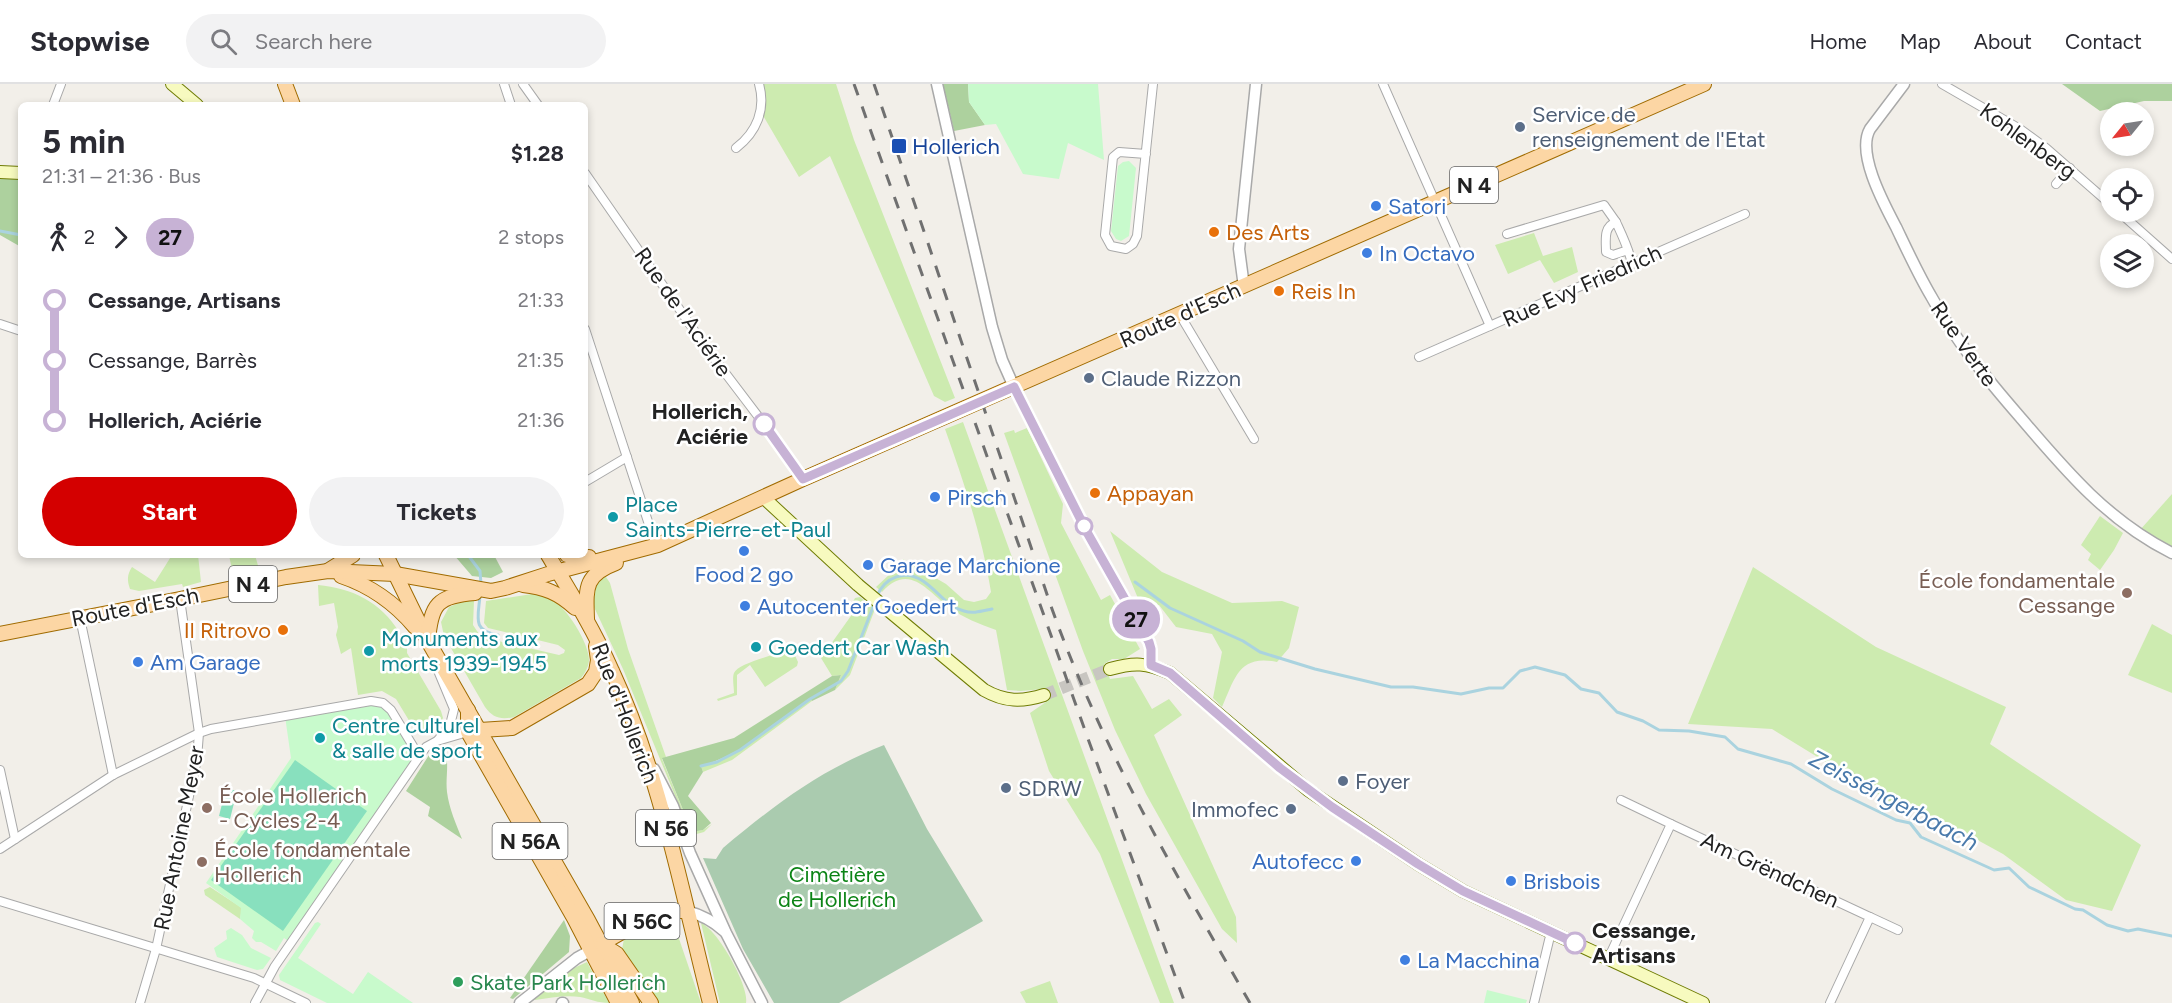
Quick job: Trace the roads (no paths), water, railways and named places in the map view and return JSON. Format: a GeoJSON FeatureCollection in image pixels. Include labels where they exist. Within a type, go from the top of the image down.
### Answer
{"type":"FeatureCollection","features":[{"type":"Feature","properties":{"kind":"main road"},"geometry":{"type":"LineString","coordinates":[[172,84],[193,102]]}},
{"type":"Feature","properties":{"kind":"main road"},"geometry":{"type":"LineString","coordinates":[[285,84],[292,102]]}},
{"type":"Feature","properties":{"kind":"main road","name":"Route d'Esch"},"geometry":{"type":"LineString","coordinates":[[0,634],[286,577],[328,571],[395,574],[471,590],[490,591],[656,546],[803,479],[1704,84]]}},
{"type":"Feature","properties":{"kind":"main road"},"geometry":{"type":"LineString","coordinates":[[0,172],[18,173]]}},
{"type":"Feature","properties":{"kind":"main road"},"geometry":{"type":"LineString","coordinates":[[764,498],[875,599],[984,690],[994,696],[1018,702],[1044,695]]}},
{"type":"Feature","properties":{"kind":"main road","name":"Route d'Esch"},"geometry":{"type":"LineString","coordinates":[[588,557],[656,546]]}},
{"type":"Feature","properties":{"kind":"main road","name":"N 4"},"geometry":{"type":"LineString","coordinates":[[587,620],[586,592],[593,576],[603,568],[656,546]]}},
{"type":"Feature","properties":{"kind":"main road"},"geometry":{"type":"LineString","coordinates":[[328,571],[348,558]]}},
{"type":"Feature","properties":{"kind":"main road","name":"N 56A"},"geometry":{"type":"LineString","coordinates":[[387,558],[461,709],[595,948],[632,1003]]}},
{"type":"Feature","properties":{"kind":"main road","name":"N 56"},"geometry":{"type":"LineString","coordinates":[[550,558],[587,620]]}},
{"type":"Feature","properties":{"kind":"main road","name":"N 4"},"geometry":{"type":"LineString","coordinates":[[328,571],[369,587],[382,595],[396,606],[428,642]]}},
{"type":"Feature","properties":{"kind":"main road","name":"N 56"},"geometry":{"type":"LineString","coordinates":[[519,584],[537,586],[558,594],[587,620]]}},
{"type":"Feature","properties":{"kind":"main road","name":"N 4"},"geometry":{"type":"LineString","coordinates":[[428,642],[432,614],[438,604],[452,595],[471,590]]}},
{"type":"Feature","properties":{"kind":"main road"},"geometry":{"type":"LineString","coordinates":[[474,731],[512,728],[522,724],[575,693],[592,680],[598,660],[587,620]]}},
{"type":"Feature","properties":{"kind":"main road","name":"Rue d'Hollerich"},"geometry":{"type":"LineString","coordinates":[[587,620],[614,673],[642,746],[666,827],[687,911]]}},
{"type":"Feature","properties":{"kind":"main road","name":"N 56A"},"geometry":{"type":"LineString","coordinates":[[428,642],[456,675],[483,719],[490,725],[501,729]]}},
{"type":"Feature","properties":{"kind":"main road"},"geometry":{"type":"LineString","coordinates":[[1110,669],[1131,664],[1151,665],[1170,673],[1280,768],[1332,807],[1418,864],[1463,891],[1703,1003]]}},
{"type":"Feature","properties":{"kind":"main road","name":"N 56C"},"geometry":{"type":"LineString","coordinates":[[595,948],[652,915],[666,911],[687,911]]}},
{"type":"Feature","properties":{"kind":"main road","name":"N 56"},"geometry":{"type":"LineString","coordinates":[[687,911],[710,1003]]}},
{"type":"Feature","properties":{"kind":"main road"},"geometry":{"type":"LineString","coordinates":[[595,948],[617,954],[651,1003]]}},
{"type":"Feature","properties":{"kind":"main road","name":"N 56A"},"geometry":{"type":"LineString","coordinates":[[595,948],[618,1003]]}},
{"type":"Feature","properties":{"kind":"street"},"geometry":{"type":"LineString","coordinates":[[55,102],[61,84]]}},
{"type":"Feature","properties":{"kind":"street"},"geometry":{"type":"LineString","coordinates":[[504,84],[510,102]]}},
{"type":"Feature","properties":{"kind":"street"},"geometry":{"type":"LineString","coordinates":[[523,84],[536,102]]}},
{"type":"Feature","properties":{"kind":"street"},"geometry":{"type":"LineString","coordinates":[[736,148],[750,135],[759,120],[762,100],[759,84]]}},
{"type":"Feature","properties":{"kind":"street"},"geometry":{"type":"LineString","coordinates":[[937,84],[992,327],[1002,360],[1088,534],[1149,642],[1151,665]]}},
{"type":"Feature","properties":{"kind":"street"},"geometry":{"type":"LineString","coordinates":[[1146,154],[1119,152],[1113,157],[1105,235],[1112,246],[1126,249],[1133,244],[1137,236],[1154,84]]}},
{"type":"Feature","properties":{"kind":"street"},"geometry":{"type":"LineString","coordinates":[[1244,287],[1239,249],[1256,84]]}},
{"type":"Feature","properties":{"kind":"street"},"geometry":{"type":"LineString","coordinates":[[1383,84],[1490,326]]}},
{"type":"Feature","properties":{"kind":"street","name":"Rue Verte"},"geometry":{"type":"LineString","coordinates":[[1904,84],[1866,135],[1866,149],[1872,174],[1887,211],[1931,297],[1961,345],[2056,460],[2093,498],[2134,533],[2172,553]]}},
{"type":"Feature","properties":{"kind":"street","name":"Kohlenberg"},"geometry":{"type":"LineString","coordinates":[[1942,84],[2020,129],[2100,195]]}},
{"type":"Feature","properties":{"kind":"street"},"geometry":{"type":"LineString","coordinates":[[2056,184],[2070,168]]}},
{"type":"Feature","properties":{"kind":"street","name":"Rue de l'Aciérie"},"geometry":{"type":"LineString","coordinates":[[588,177],[707,349],[803,479]]}},
{"type":"Feature","properties":{"kind":"street"},"geometry":{"type":"LineString","coordinates":[[1507,234],[1605,205],[1616,222],[1632,264]]}},
{"type":"Feature","properties":{"kind":"street","name":"Rue Evy Friedrich"},"geometry":{"type":"LineString","coordinates":[[1419,357],[1745,214]]}},
{"type":"Feature","properties":{"kind":"street"},"geometry":{"type":"LineString","coordinates":[[1616,222],[1606,229],[1606,252],[1613,255],[1628,250]]}},
{"type":"Feature","properties":{"kind":"street"},"geometry":{"type":"LineString","coordinates":[[2130,222],[2172,259]]}},
{"type":"Feature","properties":{"kind":"street"},"geometry":{"type":"LineString","coordinates":[[1180,315],[1254,439]]}},
{"type":"Feature","properties":{"kind":"street"},"geometry":{"type":"LineString","coordinates":[[0,324],[18,330]]}},
{"type":"Feature","properties":{"kind":"street"},"geometry":{"type":"LineString","coordinates":[[588,338],[656,546]]}},
{"type":"Feature","properties":{"kind":"street"},"geometry":{"type":"LineString","coordinates":[[588,480],[627,458]]}},
{"type":"Feature","properties":{"kind":"street","name":"Rue Antoine Meyer"},"geometry":{"type":"LineString","coordinates":[[140,1003],[156,950],[197,759],[199,733],[180,599]]}},
{"type":"Feature","properties":{"kind":"street"},"geometry":{"type":"LineString","coordinates":[[80,618],[112,774]]}},
{"type":"Feature","properties":{"kind":"street"},"geometry":{"type":"LineString","coordinates":[[0,849],[112,774],[199,733],[371,701],[383,703],[391,710],[419,756]]}},
{"type":"Feature","properties":{"kind":"street"},"geometry":{"type":"LineString","coordinates":[[437,741],[461,709]]}},
{"type":"Feature","properties":{"kind":"street"},"geometry":{"type":"LineString","coordinates":[[255,1003],[275,966],[426,747],[437,741],[474,731]]}},
{"type":"Feature","properties":{"kind":"street"},"geometry":{"type":"LineString","coordinates":[[642,746],[673,806],[690,853],[726,933],[762,1003]]}},
{"type":"Feature","properties":{"kind":"street"},"geometry":{"type":"LineString","coordinates":[[0,770],[15,839]]}},
{"type":"Feature","properties":{"kind":"street","name":"Am Grëndchen"},"geometry":{"type":"LineString","coordinates":[[1621,800],[1898,930]]}},
{"type":"Feature","properties":{"kind":"street"},"geometry":{"type":"LineString","coordinates":[[1608,959],[1671,824]]}},
{"type":"Feature","properties":{"kind":"street"},"geometry":{"type":"LineString","coordinates":[[666,827],[678,837],[690,853]]}},
{"type":"Feature","properties":{"kind":"street"},"geometry":{"type":"LineString","coordinates":[[0,901],[265,983],[306,1003]]}},
{"type":"Feature","properties":{"kind":"street"},"geometry":{"type":"LineString","coordinates":[[687,911],[701,915],[726,933]]}},
{"type":"Feature","properties":{"kind":"street"},"geometry":{"type":"LineString","coordinates":[[1830,1003],[1870,917]]}},
{"type":"Feature","properties":{"kind":"street"},"geometry":{"type":"LineString","coordinates":[[1534,1003],[1551,932]]}},
{"type":"Feature","properties":{"kind":"street"},"geometry":{"type":"LineString","coordinates":[[520,1003],[595,948]]}},
{"type":"Feature","properties":{"kind":"street"},"geometry":{"type":"LineString","coordinates":[[753,1003],[755,990]]}},
{"type":"Feature","properties":{"kind":"waterway"},"geometry":{"type":"LineString","coordinates":[[0,231],[18,234]]}},
{"type":"Feature","properties":{"kind":"waterway"},"geometry":{"type":"LineString","coordinates":[[470,558],[480,571],[481,584]]}},
{"type":"Feature","properties":{"kind":"waterway","name":"Zeisséngerbaach"},"geometry":{"type":"LineString","coordinates":[[877,596],[885,584],[903,575],[916,577],[923,581],[958,609],[971,612],[992,609]]}},
{"type":"Feature","properties":{"kind":"waterway","name":"Zeisséngerbaach"},"geometry":{"type":"LineString","coordinates":[[1135,582],[1170,608],[1243,641],[1260,652],[1315,669],[1391,687],[1413,687],[1461,694],[1489,688],[1503,688],[1520,671],[1535,667],[1565,675],[1581,689],[1599,693],[1617,712],[1643,721],[1659,730],[1689,731],[1725,737],[1738,749],[1791,764],[1832,789],[1896,820],[1910,823],[1921,837],[1994,870],[2009,868],[2029,887],[2075,909],[2083,910],[2107,925],[2128,931],[2138,929],[2172,936]]}},
{"type":"Feature","properties":{"kind":"waterway"},"geometry":{"type":"LineString","coordinates":[[480,596],[478,617],[480,627],[498,635]]}},
{"type":"Feature","properties":{"kind":"waterway","name":"Zeisséngerbaach"},"geometry":{"type":"LineString","coordinates":[[701,766],[717,762],[740,750],[810,699],[841,681],[848,671],[875,602]]}},
{"type":"Feature","properties":{"kind":"tunnel"},"geometry":{"type":"LineString","coordinates":[[1044,695],[1110,669]]}},
{"type":"Feature","properties":{"kind":"railway"},"geometry":{"type":"LineString","coordinates":[[854,84],[1185,1003]]}},
{"type":"Feature","properties":{"kind":"railway"},"geometry":{"type":"LineString","coordinates":[[874,84],[1052,609],[1072,661],[1142,810],[1250,1003]]}},
{"type":"Feature","properties":{"kind":"place","name":"Service de renseignement de l'Etat"},"geometry":{"type":"Point","coordinates":[1520,127]}},
{"type":"Feature","properties":{"kind":"place","name":"Hollerich"},"geometry":{"type":"Point","coordinates":[899,146]}},
{"type":"Feature","properties":{"kind":"place","name":"Satori"},"geometry":{"type":"Point","coordinates":[1376,206]}},
{"type":"Feature","properties":{"kind":"place","name":"Des Arts"},"geometry":{"type":"Point","coordinates":[1214,232]}},
{"type":"Feature","properties":{"kind":"place","name":"In Octavo"},"geometry":{"type":"Point","coordinates":[1367,253]}},
{"type":"Feature","properties":{"kind":"place","name":"Reis In"},"geometry":{"type":"Point","coordinates":[1279,291]}},
{"type":"Feature","properties":{"kind":"place","name":"Claude Rizzon"},"geometry":{"type":"Point","coordinates":[1089,378]}},
{"type":"Feature","properties":{"kind":"place","name":"Hollerich, Aciérie"},"geometry":{"type":"Point","coordinates":[764,424]}},
{"type":"Feature","properties":{"kind":"place","name":"Appayan"},"geometry":{"type":"Point","coordinates":[1095,493]}},
{"type":"Feature","properties":{"kind":"place","name":"Pirsch"},"geometry":{"type":"Point","coordinates":[935,497]}},
{"type":"Feature","properties":{"kind":"place","name":"Place Saints-Pierre-et-Paul"},"geometry":{"type":"Point","coordinates":[613,517]}},
{"type":"Feature","properties":{"kind":"place","name":"Food 2 go"},"geometry":{"type":"Point","coordinates":[744,551]}},
{"type":"Feature","properties":{"kind":"place","name":"Garage Marchione"},"geometry":{"type":"Point","coordinates":[868,565]}},
{"type":"Feature","properties":{"kind":"place","name":"École fondamentale Cessange"},"geometry":{"type":"Point","coordinates":[2127,593]}},
{"type":"Feature","properties":{"kind":"place","name":"Autocenter Goedert"},"geometry":{"type":"Point","coordinates":[745,606]}},
{"type":"Feature","properties":{"kind":"place","name":"Il Ritrovo"},"geometry":{"type":"Point","coordinates":[283,630]}},
{"type":"Feature","properties":{"kind":"place","name":"Goedert Car Wash"},"geometry":{"type":"Point","coordinates":[756,647]}},
{"type":"Feature","properties":{"kind":"place","name":"Monuments aux morts 1939-1945"},"geometry":{"type":"Point","coordinates":[369,651]}},
{"type":"Feature","properties":{"kind":"place","name":"Am Garage"},"geometry":{"type":"Point","coordinates":[138,662]}},
{"type":"Feature","properties":{"kind":"place","name":"Centre culturel & salle de sport"},"geometry":{"type":"Point","coordinates":[320,738]}},
{"type":"Feature","properties":{"kind":"place","name":"Foyer"},"geometry":{"type":"Point","coordinates":[1343,781]}},
{"type":"Feature","properties":{"kind":"place","name":"SDRW"},"geometry":{"type":"Point","coordinates":[1006,788]}},
{"type":"Feature","properties":{"kind":"place","name":"École Hollerich - Cycles 2-4"},"geometry":{"type":"Point","coordinates":[207,808]}},
{"type":"Feature","properties":{"kind":"place","name":"Immofec"},"geometry":{"type":"Point","coordinates":[1291,809]}},
{"type":"Feature","properties":{"kind":"place","name":"Autofecc"},"geometry":{"type":"Point","coordinates":[1356,861]}},
{"type":"Feature","properties":{"kind":"place","name":"École fondamentale Hollerich"},"geometry":{"type":"Point","coordinates":[202,862]}},
{"type":"Feature","properties":{"kind":"place","name":"Brisbois"},"geometry":{"type":"Point","coordinates":[1511,881]}},
{"type":"Feature","properties":{"kind":"place","name":"Cessange, Artisans"},"geometry":{"type":"Point","coordinates":[1575,943]}},
{"type":"Feature","properties":{"kind":"place","name":"La Macchina"},"geometry":{"type":"Point","coordinates":[1405,960]}},
{"type":"Feature","properties":{"kind":"place","name":"Skate Park Hollerich"},"geometry":{"type":"Point","coordinates":[458,982]}},
{"type":"Feature","properties":{"kind":"park label","name":"Cimetière de Hollerich"},"geometry":{"type":"Point","coordinates":[837,886]}}]}
